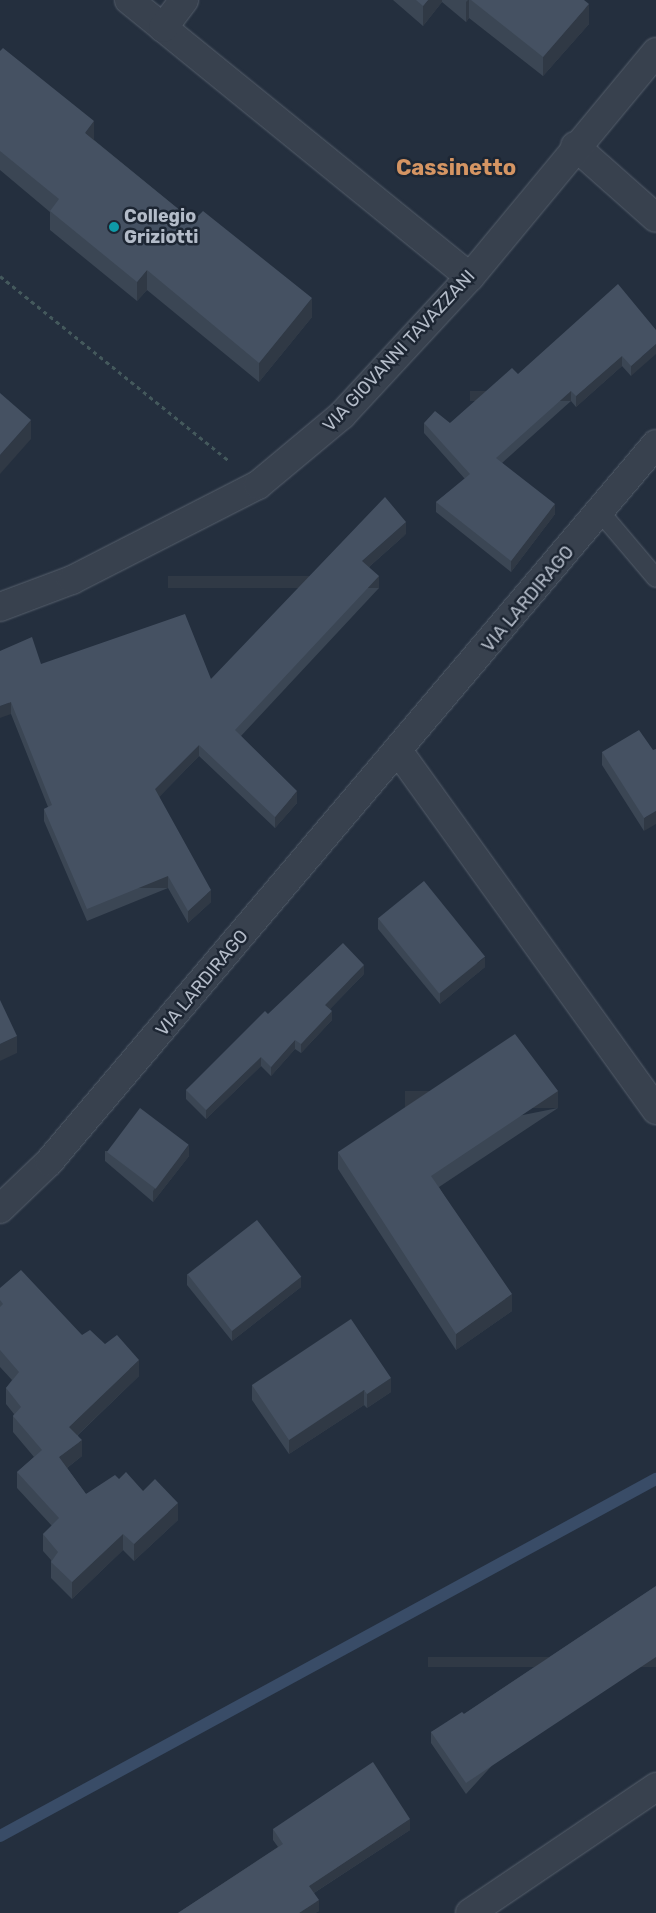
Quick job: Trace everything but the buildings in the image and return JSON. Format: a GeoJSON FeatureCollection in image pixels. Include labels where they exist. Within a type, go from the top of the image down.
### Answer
{"type":"FeatureCollection","features":[{"type":"Feature","properties":{"kind":"street"},"geometry":{"type":"LineString","coordinates":[[129,0],[470,276]]}},
{"type":"Feature","properties":{"kind":"street"},"geometry":{"type":"LineString","coordinates":[[163,28],[184,0]]}},
{"type":"Feature","properties":{"kind":"street","name":"VIA GIOVANNI TAVAZZANI"},"geometry":{"type":"LineString","coordinates":[[0,607],[72,580],[258,486],[342,415],[470,276],[575,146],[656,52]]}},
{"type":"Feature","properties":{"kind":"street"},"geometry":{"type":"LineString","coordinates":[[575,146],[656,218]]}},
{"type":"Feature","properties":{"kind":"street","name":"VIA LARDIRAGO"},"geometry":{"type":"LineString","coordinates":[[0,1209],[49,1162],[399,752],[601,513],[656,444]]}},
{"type":"Feature","properties":{"kind":"street"},"geometry":{"type":"LineString","coordinates":[[399,752],[656,1110]]}},
{"type":"Feature","properties":{"kind":"street"},"geometry":{"type":"LineString","coordinates":[[470,1913],[656,1787]]}},
{"type":"Feature","properties":{"kind":"lane"},"geometry":{"type":"LineString","coordinates":[[601,513],[656,578]]}},
{"type":"Feature","properties":{"kind":"path"},"geometry":{"type":"LineString","coordinates":[[0,276],[258,486]]}},
{"type":"Feature","properties":{"kind":"waterway"},"geometry":{"type":"LineString","coordinates":[[0,1836],[656,1479]]}},
{"type":"Feature","properties":{"kind":"place","name":"Collegio Griziotti"},"geometry":{"type":"Point","coordinates":[114,227]}},
{"type":"Feature","properties":{"kind":"district","name":"Cassinetto"},"geometry":{"type":"Point","coordinates":[456,168]}}]}
